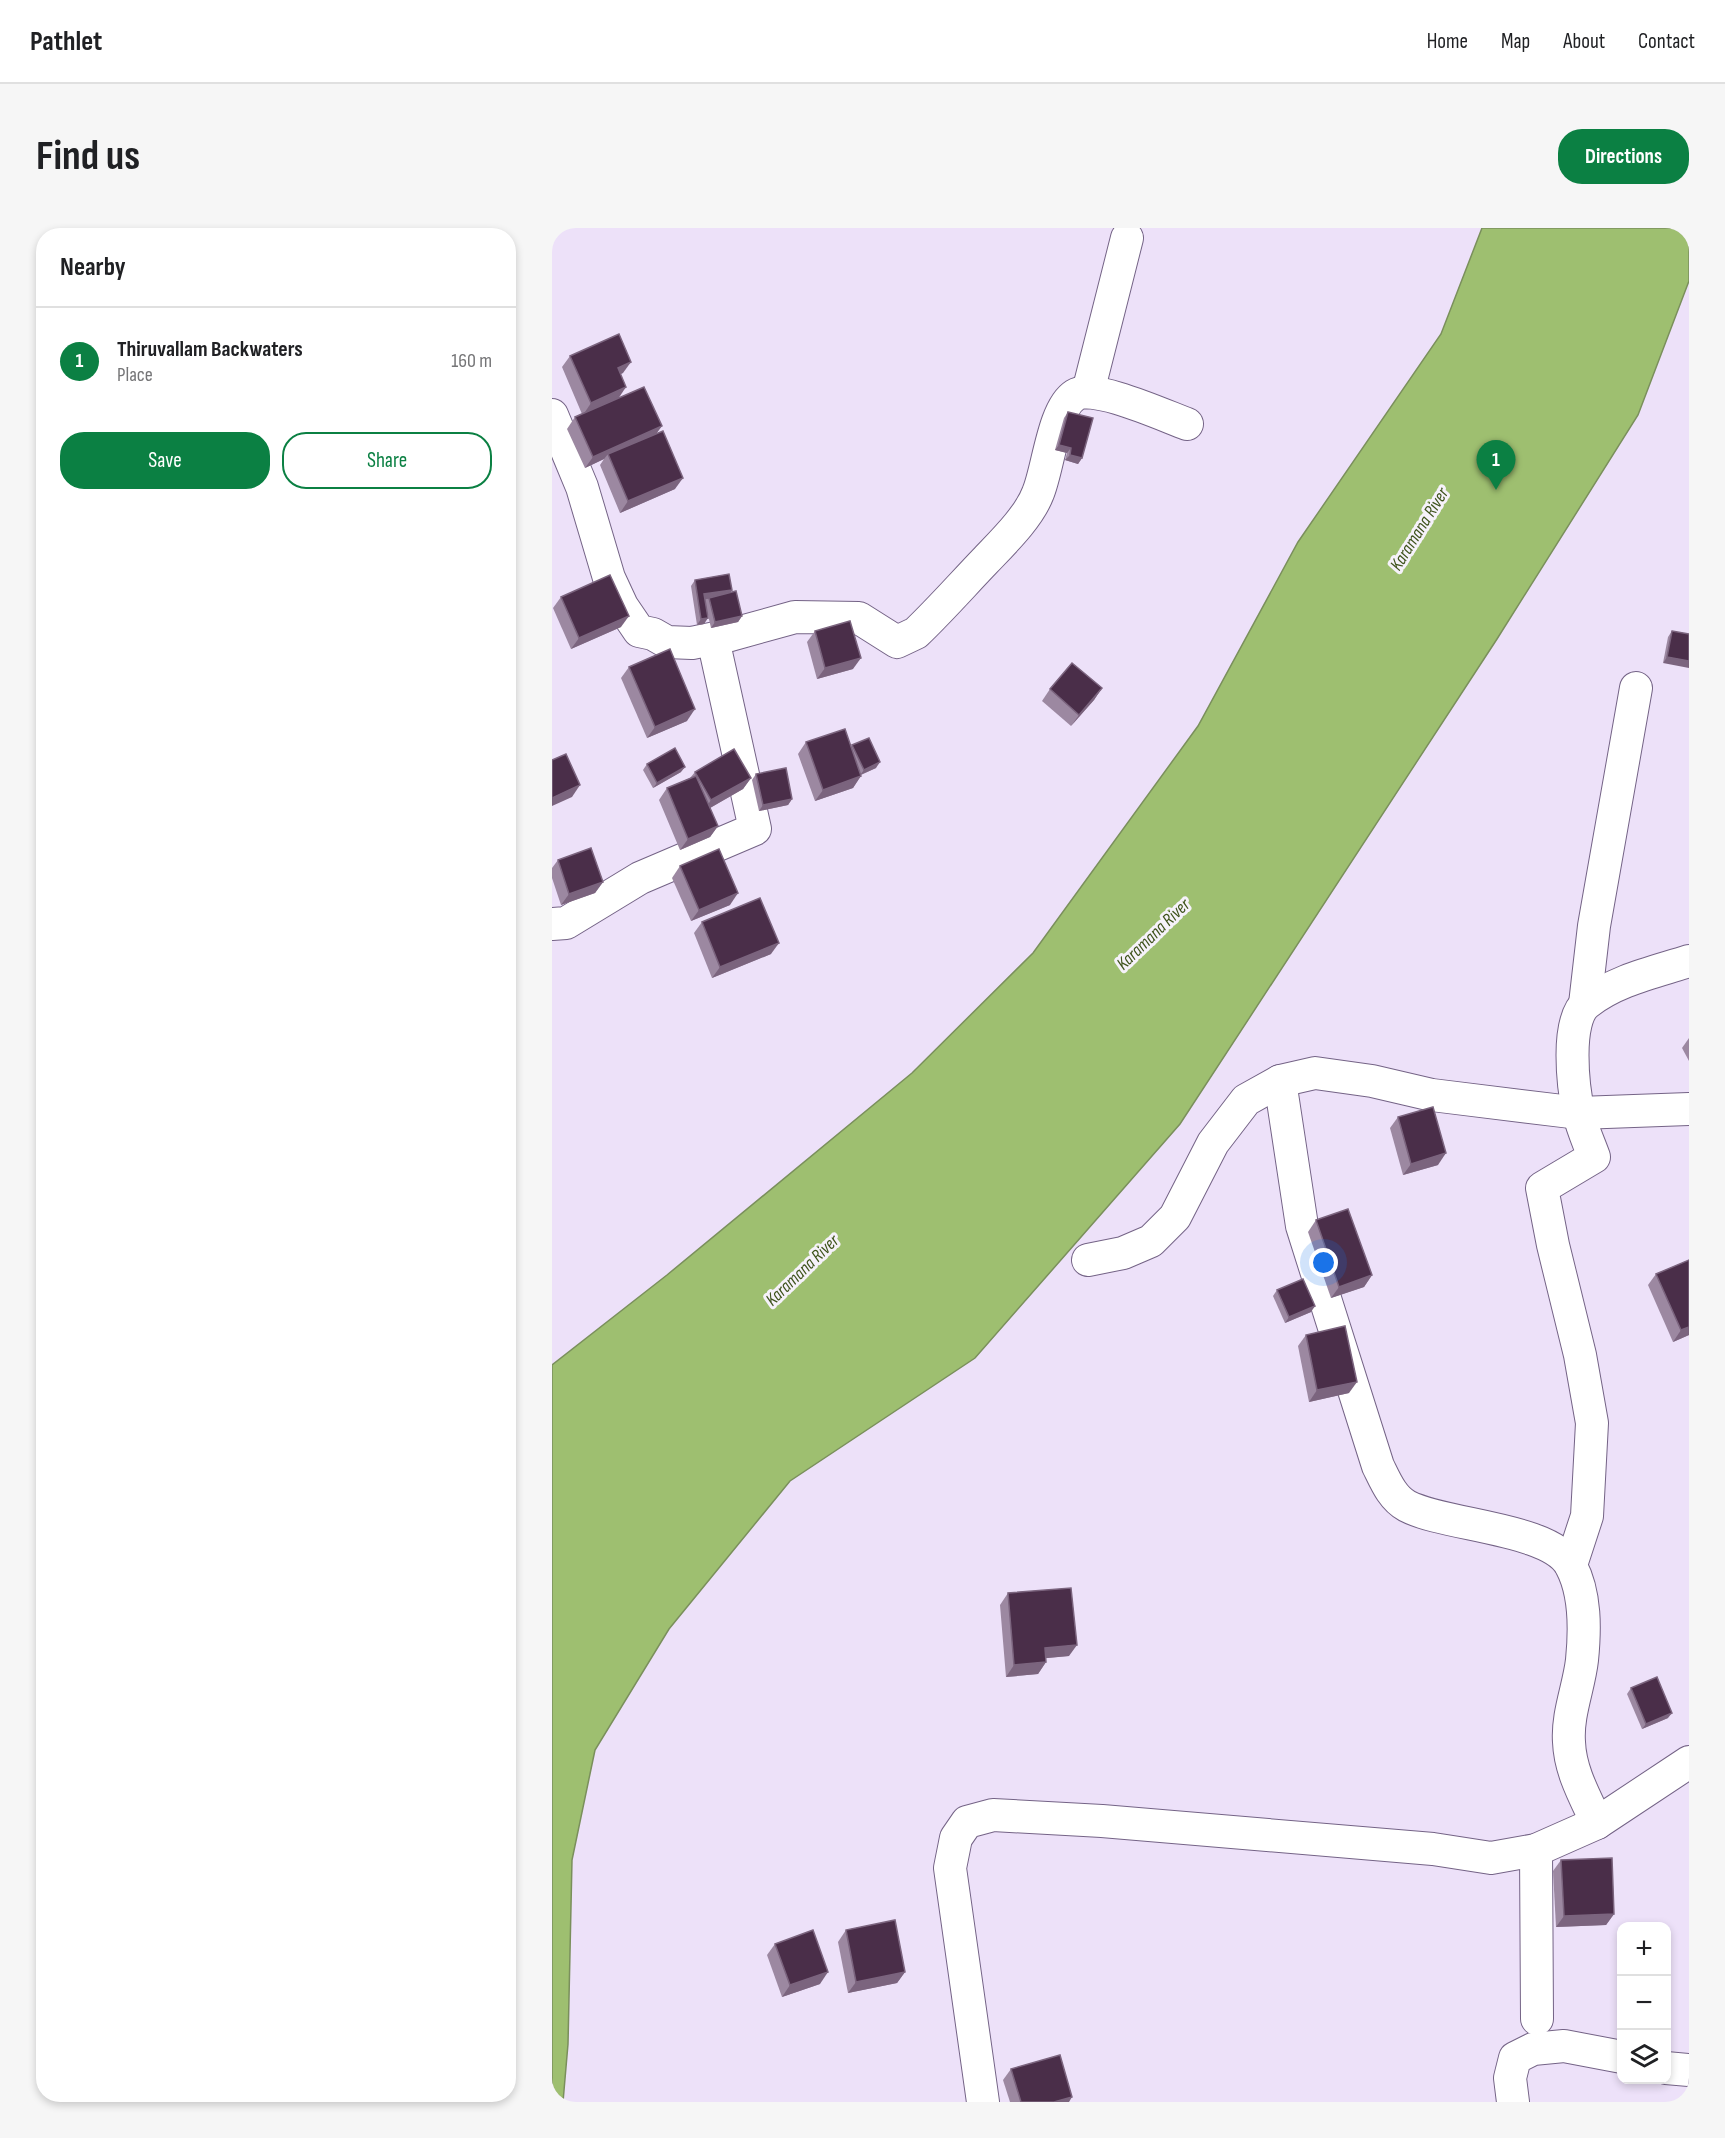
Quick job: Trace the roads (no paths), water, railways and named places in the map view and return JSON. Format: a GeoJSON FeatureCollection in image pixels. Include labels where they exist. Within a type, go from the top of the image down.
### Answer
{"type":"FeatureCollection","features":[{"type":"Feature","properties":{"kind":"street"},"geometry":{"type":"LineString","coordinates":[[1088,392],[1127,238]]}},
{"type":"Feature","properties":{"kind":"street"},"geometry":{"type":"LineString","coordinates":[[552,415],[582,488],[609,578],[622,606],[639,631],[654,634],[667,642],[692,643],[795,617],[859,618],[897,642],[916,633],[1013,531],[1038,494],[1053,435],[1064,409],[1074,396],[1088,392],[1104,394],[1187,424]]}},
{"type":"Feature","properties":{"kind":"street"},"geometry":{"type":"LineString","coordinates":[[552,924],[566,923],[640,878],[754,829],[713,639]]}},
{"type":"Feature","properties":{"kind":"street"},"geometry":{"type":"LineString","coordinates":[[1571,1564],[1587,1516],[1592,1423],[1581,1354],[1553,1245],[1542,1188],[1594,1157],[1579,1113],[1572,1045],[1576,1022],[1585,1004],[1594,926],[1636,688]]}},
{"type":"Feature","properties":{"kind":"street"},"geometry":{"type":"LineString","coordinates":[[1585,1004],[1611,987],[1689,961]]}},
{"type":"Feature","properties":{"kind":"street"},"geometry":{"type":"LineString","coordinates":[[1089,1260],[1123,1253],[1151,1241],[1175,1217],[1213,1143],[1246,1100],[1280,1081],[1315,1073],[1372,1081],[1432,1095],[1579,1113],[1689,1109]]}},
{"type":"Feature","properties":{"kind":"street"},"geometry":{"type":"LineString","coordinates":[[1280,1081],[1302,1226],[1378,1466],[1390,1490],[1405,1505],[1431,1515],[1521,1536],[1554,1548],[1571,1564],[1583,1601],[1582,1660],[1572,1704],[1568,1740],[1574,1774],[1597,1823]]}},
{"type":"Feature","properties":{"kind":"street"},"geometry":{"type":"LineString","coordinates":[[983,2102],[950,1868],[956,1838],[968,1822],[993,1815],[1102,1821],[1433,1849],[1491,1858],[1536,1850],[1597,1823],[1689,1762]]}},
{"type":"Feature","properties":{"kind":"street"},"geometry":{"type":"LineString","coordinates":[[1536,1850],[1537,2019]]}},
{"type":"Feature","properties":{"kind":"street"},"geometry":{"type":"LineString","coordinates":[[1513,2102],[1510,2078],[1515,2058],[1533,2049],[1564,2046],[1617,2056]]}},
{"type":"Feature","properties":{"kind":"street"},"geometry":{"type":"LineString","coordinates":[[1671,2068],[1689,2070]]}},
{"type":"Feature","properties":{"kind":"water","name":"Karamana River"},"geometry":{"type":"Polygon","coordinates":[[[1482,228],[1689,228],[1689,281],[1638,415],[1497,639],[1180,1124],[975,1358],[790,1481],[669,1629],[595,1750],[572,1860],[568,2044],[563,2102],[552,2102],[552,1365],[667,1275],[912,1073],[1033,953],[1198,726],[1298,542],[1441,334],[1482,228]]]}},
{"type":"Feature","properties":{"kind":"place","name":"Thiruvallam Backwaters"},"geometry":{"type":"Point","coordinates":[1496,490]}}]}
